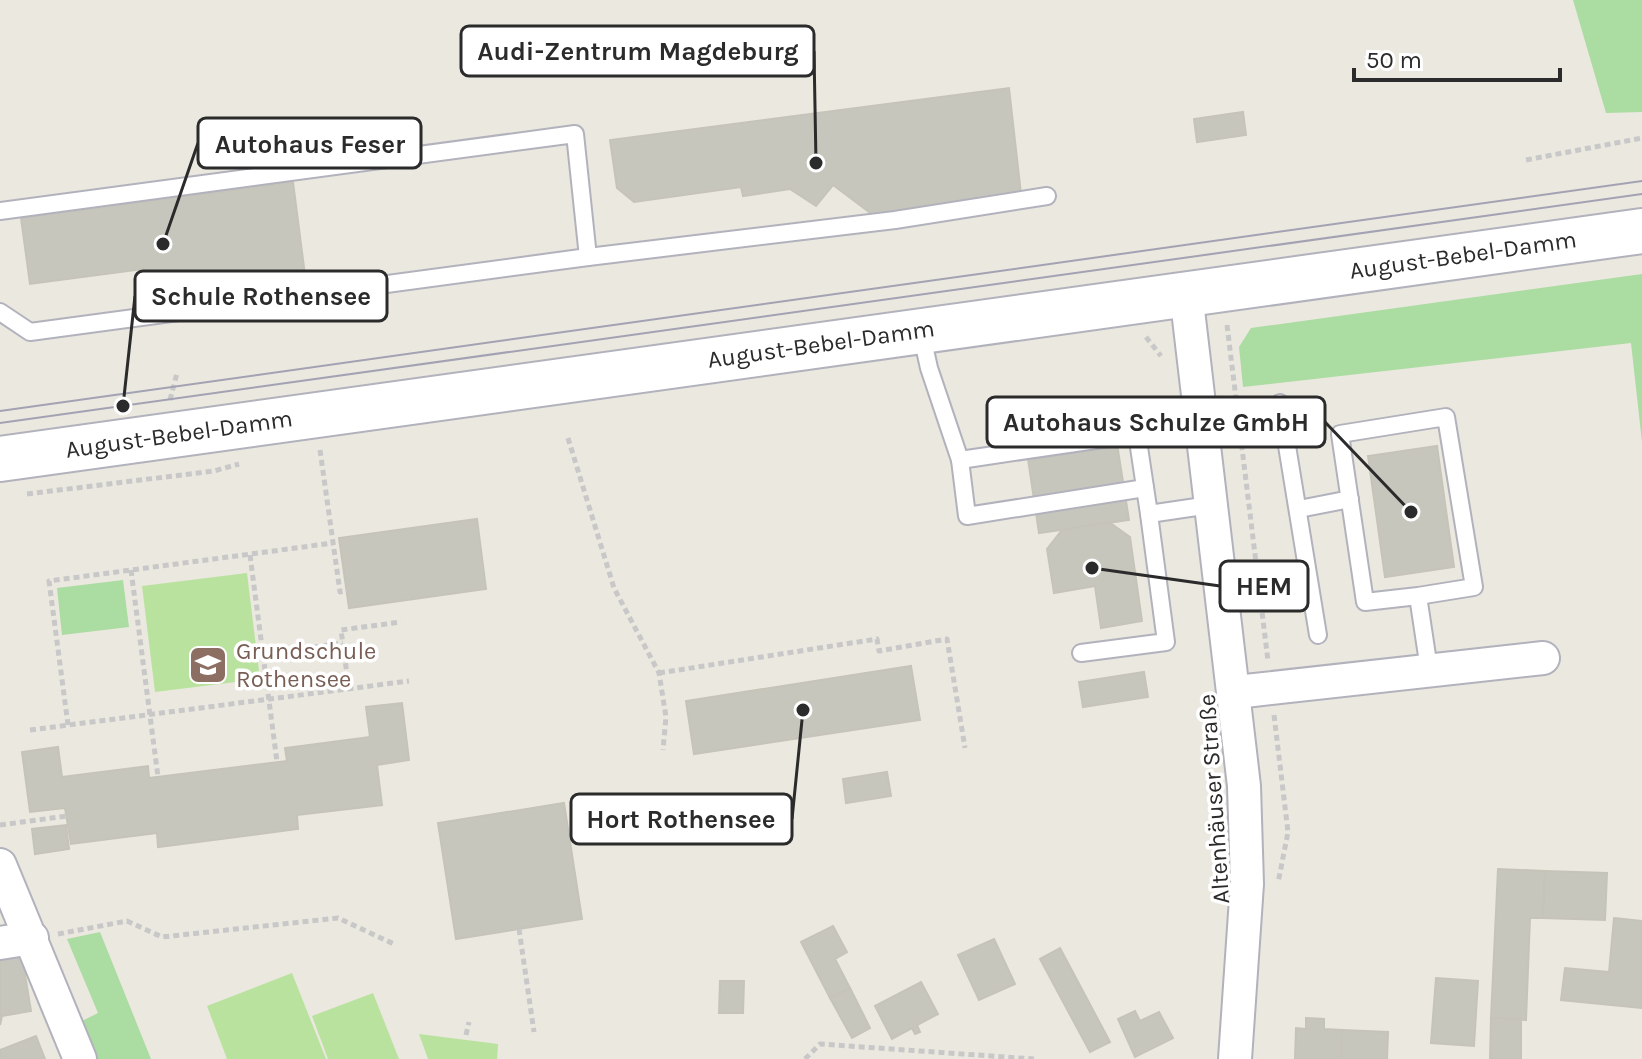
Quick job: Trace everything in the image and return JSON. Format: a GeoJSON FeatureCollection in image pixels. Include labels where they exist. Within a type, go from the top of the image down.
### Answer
{"type":"FeatureCollection","features":[{"type":"Feature","properties":{"kind":"main road","name":"August-Bebel-Damm"},"geometry":{"type":"LineString","coordinates":[[8,477],[921,330],[1642,231]]}},
{"type":"Feature","properties":{"kind":"street","name":"Altenhäuser Straße"},"geometry":{"type":"LineString","coordinates":[[1186,293],[1210,505],[1236,692],[1244,786],[1247,884],[1235,1059]]}},
{"type":"Feature","properties":{"kind":"street","name":"Altenhäuser Straße"},"geometry":{"type":"LineString","coordinates":[[1236,692],[1543,658]]}},
{"type":"Feature","properties":{"kind":"street"},"geometry":{"type":"LineString","coordinates":[[0,865],[80,1059]]}},
{"type":"Feature","properties":{"kind":"street"},"geometry":{"type":"LineString","coordinates":[[0,943],[32,938]]}},
{"type":"Feature","properties":{"kind":"lane"},"geometry":{"type":"LineString","coordinates":[[0,211],[575,134],[588,257]]}},
{"type":"Feature","properties":{"kind":"lane"},"geometry":{"type":"LineString","coordinates":[[0,312],[30,332],[588,257],[895,220],[1047,196]]}},
{"type":"Feature","properties":{"kind":"lane"},"geometry":{"type":"LineString","coordinates":[[921,330],[929,368],[960,460],[967,516],[1145,488]]}},
{"type":"Feature","properties":{"kind":"lane"},"geometry":{"type":"LineString","coordinates":[[1280,403],[1318,635]]}},
{"type":"Feature","properties":{"kind":"lane"},"geometry":{"type":"LineString","coordinates":[[1446,417],[1474,587],[1418,596],[1365,602],[1340,434],[1446,417]]}},
{"type":"Feature","properties":{"kind":"lane"},"geometry":{"type":"LineString","coordinates":[[960,460],[1137,434],[1166,642],[1081,653]]}},
{"type":"Feature","properties":{"kind":"lane"},"geometry":{"type":"LineString","coordinates":[[1299,509],[1350,499]]}},
{"type":"Feature","properties":{"kind":"lane"},"geometry":{"type":"LineString","coordinates":[[1149,514],[1210,505]]}},
{"type":"Feature","properties":{"kind":"lane"},"geometry":{"type":"LineString","coordinates":[[1418,596],[1429,669]]}},
{"type":"Feature","properties":{"kind":"path"},"geometry":{"type":"LineString","coordinates":[[1526,160],[1642,138]]}},
{"type":"Feature","properties":{"kind":"path"},"geometry":{"type":"LineString","coordinates":[[1227,325],[1267,658]]}},
{"type":"Feature","properties":{"kind":"path"},"geometry":{"type":"LineString","coordinates":[[568,438],[614,588],[659,673],[666,717],[663,750]]}},
{"type":"Feature","properties":{"kind":"path"},"geometry":{"type":"LineString","coordinates":[[320,450],[340,592],[347,591]]}},
{"type":"Feature","properties":{"kind":"path","name":"August-Bebel-Damm"},"geometry":{"type":"LineString","coordinates":[[8,477],[214,471],[242,463]]}},
{"type":"Feature","properties":{"kind":"path"},"geometry":{"type":"LineString","coordinates":[[68,725],[49,581],[333,543]]}},
{"type":"Feature","properties":{"kind":"path"},"geometry":{"type":"LineString","coordinates":[[250,555],[277,762]]}},
{"type":"Feature","properties":{"kind":"path"},"geometry":{"type":"LineString","coordinates":[[131,570],[158,777]]}},
{"type":"Feature","properties":{"kind":"path"},"geometry":{"type":"LineString","coordinates":[[349,689],[341,630],[401,622]]}},
{"type":"Feature","properties":{"kind":"path"},"geometry":{"type":"LineString","coordinates":[[659,673],[877,639],[879,651],[947,639],[965,748]]}},
{"type":"Feature","properties":{"kind":"path"},"geometry":{"type":"LineString","coordinates":[[263,654],[343,643]]}},
{"type":"Feature","properties":{"kind":"path"},"geometry":{"type":"LineString","coordinates":[[30,730],[409,681]]}},
{"type":"Feature","properties":{"kind":"path"},"geometry":{"type":"LineString","coordinates":[[0,825],[67,816]]}},
{"type":"Feature","properties":{"kind":"path"},"geometry":{"type":"LineString","coordinates":[[32,938],[127,921],[162,937],[338,918],[394,944]]}},
{"type":"Feature","properties":{"kind":"path"},"geometry":{"type":"LineString","coordinates":[[519,929],[534,1032]]}},
{"type":"Feature","properties":{"kind":"path"},"geometry":{"type":"LineString","coordinates":[[466,1035],[469,1022]]}},
{"type":"Feature","properties":{"kind":"path"},"geometry":{"type":"LineString","coordinates":[[805,1059],[820,1044],[1034,1059]]}},
{"type":"Feature","properties":{"kind":"green space"},"geometry":{"type":"Polygon","coordinates":[[[1573,0],[1642,0],[1642,112],[1606,113],[1573,0]]]}},
{"type":"Feature","properties":{"kind":"green space"},"geometry":{"type":"Polygon","coordinates":[[[1642,274],[1642,442],[1631,343],[1243,387],[1239,347],[1251,328],[1642,274]]]}},
{"type":"Feature","properties":{"kind":"green space"},"geometry":{"type":"Polygon","coordinates":[[[247,573],[260,679],[155,692],[142,586],[247,573]]]}},
{"type":"Feature","properties":{"kind":"green space"},"geometry":{"type":"Polygon","coordinates":[[[123,580],[129,627],[62,635],[57,588],[123,580]]]}},
{"type":"Feature","properties":{"kind":"green space"},"geometry":{"type":"Polygon","coordinates":[[[100,932],[151,1059],[95,1059],[80,1022],[98,1013],[67,939],[100,932]]]}},
{"type":"Feature","properties":{"kind":"green space"},"geometry":{"type":"Polygon","coordinates":[[[292,973],[326,1059],[227,1059],[207,1006],[292,973]]]}},
{"type":"Feature","properties":{"kind":"green space"},"geometry":{"type":"Polygon","coordinates":[[[373,993],[399,1059],[328,1059],[312,1016],[373,993]]]}},
{"type":"Feature","properties":{"kind":"green space"},"geometry":{"type":"Polygon","coordinates":[[[419,1034],[498,1044],[497,1059],[428,1059],[419,1034]]]}},
{"type":"Feature","properties":{"kind":"building"},"geometry":{"type":"Polygon","coordinates":[[[1009,88],[1021,194],[873,215],[833,185],[816,206],[790,189],[743,196],[741,187],[634,202],[617,188],[610,140],[1009,88]]]}},
{"type":"Feature","properties":{"kind":"building"},"geometry":{"type":"Polygon","coordinates":[[[1243,112],[1246,135],[1197,142],[1194,119],[1243,112]]]}},
{"type":"Feature","properties":{"kind":"building"},"geometry":{"type":"Polygon","coordinates":[[[293,182],[306,283],[148,304],[143,269],[30,284],[21,218],[293,182]]]}},
{"type":"Feature","properties":{"kind":"building"},"geometry":{"type":"Polygon","coordinates":[[[1112,412],[1129,520],[1039,533],[1023,425],[1112,412]]]}},
{"type":"Feature","properties":{"kind":"building"},"geometry":{"type":"Polygon","coordinates":[[[1437,446],[1454,567],[1385,577],[1368,456],[1437,446]]]}},
{"type":"Feature","properties":{"kind":"building"},"geometry":{"type":"Polygon","coordinates":[[[477,519],[486,589],[349,608],[339,538],[477,519]]]}},
{"type":"Feature","properties":{"kind":"building"},"geometry":{"type":"Polygon","coordinates":[[[1109,522],[1130,537],[1142,621],[1101,628],[1095,586],[1054,593],[1047,549],[1062,530],[1109,522]]]}},
{"type":"Feature","properties":{"kind":"building"},"geometry":{"type":"Polygon","coordinates":[[[911,666],[920,720],[694,754],[686,701],[911,666]]]}},
{"type":"Feature","properties":{"kind":"building"},"geometry":{"type":"Polygon","coordinates":[[[1144,672],[1148,697],[1083,707],[1079,682],[1144,672]]]}},
{"type":"Feature","properties":{"kind":"building"},"geometry":{"type":"Polygon","coordinates":[[[402,703],[409,760],[377,765],[382,805],[297,815],[298,829],[158,847],[157,833],[71,844],[65,808],[30,812],[22,752],[58,747],[62,777],[148,766],[149,778],[287,761],[285,748],[370,737],[366,707],[402,703]]]}},
{"type":"Feature","properties":{"kind":"building"},"geometry":{"type":"Polygon","coordinates":[[[887,772],[891,796],[846,803],[843,779],[887,772]]]}},
{"type":"Feature","properties":{"kind":"building"},"geometry":{"type":"Polygon","coordinates":[[[564,803],[582,919],[456,939],[438,823],[564,803]]]}},
{"type":"Feature","properties":{"kind":"building"},"geometry":{"type":"Polygon","coordinates":[[[66,825],[69,849],[35,854],[32,829],[66,825]]]}},
{"type":"Feature","properties":{"kind":"building"},"geometry":{"type":"Polygon","coordinates":[[[1498,869],[1545,871],[1543,918],[1530,918],[1526,1020],[1491,1018],[1498,869]]]}},
{"type":"Feature","properties":{"kind":"building"},"geometry":{"type":"Polygon","coordinates":[[[1545,871],[1607,873],[1605,920],[1543,918],[1545,871]]]}},
{"type":"Feature","properties":{"kind":"building"},"geometry":{"type":"Polygon","coordinates":[[[1614,918],[1642,921],[1642,1008],[1561,1000],[1565,968],[1609,972],[1614,918]]]}},
{"type":"Feature","properties":{"kind":"building"},"geometry":{"type":"Polygon","coordinates":[[[833,926],[847,952],[835,959],[850,988],[830,998],[801,942],[833,926]]]}},
{"type":"Feature","properties":{"kind":"building"},"geometry":{"type":"Polygon","coordinates":[[[994,939],[1015,984],[979,1000],[958,955],[994,939]]]}},
{"type":"Feature","properties":{"kind":"building"},"geometry":{"type":"Polygon","coordinates":[[[1060,948],[1110,1042],[1090,1052],[1040,959],[1060,948]]]}},
{"type":"Feature","properties":{"kind":"building"},"geometry":{"type":"Polygon","coordinates":[[[22,957],[31,1011],[2,1016],[0,1025],[0,960],[22,957]]]}},
{"type":"Feature","properties":{"kind":"building"},"geometry":{"type":"Polygon","coordinates":[[[1436,978],[1478,981],[1474,1046],[1431,1043],[1436,978]]]}},
{"type":"Feature","properties":{"kind":"building"},"geometry":{"type":"Polygon","coordinates":[[[720,981],[744,981],[743,1013],[719,1013],[720,981]]]}},
{"type":"Feature","properties":{"kind":"building"},"geometry":{"type":"Polygon","coordinates":[[[921,982],[938,1014],[917,1025],[920,1032],[915,1034],[912,1028],[892,1039],[875,1006],[921,982]]]}},
{"type":"Feature","properties":{"kind":"building"},"geometry":{"type":"Polygon","coordinates":[[[850,988],[870,1028],[852,1038],[830,998],[850,988]]]}},
{"type":"Feature","properties":{"kind":"building"},"geometry":{"type":"Polygon","coordinates":[[[1135,1011],[1140,1021],[1159,1012],[1173,1038],[1135,1057],[1118,1019],[1135,1011]]]}},
{"type":"Feature","properties":{"kind":"building"},"geometry":{"type":"Polygon","coordinates":[[[1306,1018],[1324,1019],[1324,1029],[1342,1030],[1341,1059],[1295,1059],[1296,1028],[1306,1029],[1306,1018]]]}},
{"type":"Feature","properties":{"kind":"building"},"geometry":{"type":"Polygon","coordinates":[[[1491,1018],[1521,1019],[1521,1059],[1490,1059],[1491,1018]]]}},
{"type":"Feature","properties":{"kind":"building"},"geometry":{"type":"Polygon","coordinates":[[[1342,1030],[1388,1032],[1387,1059],[1341,1059],[1342,1030]]]}},
{"type":"Feature","properties":{"kind":"building"},"geometry":{"type":"Polygon","coordinates":[[[36,1036],[45,1059],[0,1059],[0,1050],[36,1036]]]}},
{"type":"Feature","properties":{"kind":"tram line"},"geometry":{"type":"LineString","coordinates":[[0,411],[1642,181]]}},
{"type":"Feature","properties":{"kind":"tram line"},"geometry":{"type":"LineString","coordinates":[[0,423],[1642,194]]}},
{"type":"Feature","properties":{"kind":"place","name":"Audi-Zentrum Magdeburg"},"geometry":{"type":"Point","coordinates":[816,163]}},
{"type":"Feature","properties":{"kind":"place","name":"Autohaus Feser"},"geometry":{"type":"Point","coordinates":[163,244]}},
{"type":"Feature","properties":{"kind":"place","name":"Schule Rothensee"},"geometry":{"type":"Point","coordinates":[123,406]}},
{"type":"Feature","properties":{"kind":"place","name":"Autohaus Schulze GmbH"},"geometry":{"type":"Point","coordinates":[1411,512]}},
{"type":"Feature","properties":{"kind":"place","name":"HEM"},"geometry":{"type":"Point","coordinates":[1092,568]}},
{"type":"Feature","properties":{"kind":"place","name":"Grundschule Rothensee"},"geometry":{"type":"Point","coordinates":[208,665]}},
{"type":"Feature","properties":{"kind":"place","name":"Hort Rothensee"},"geometry":{"type":"Point","coordinates":[803,710]}}]}
